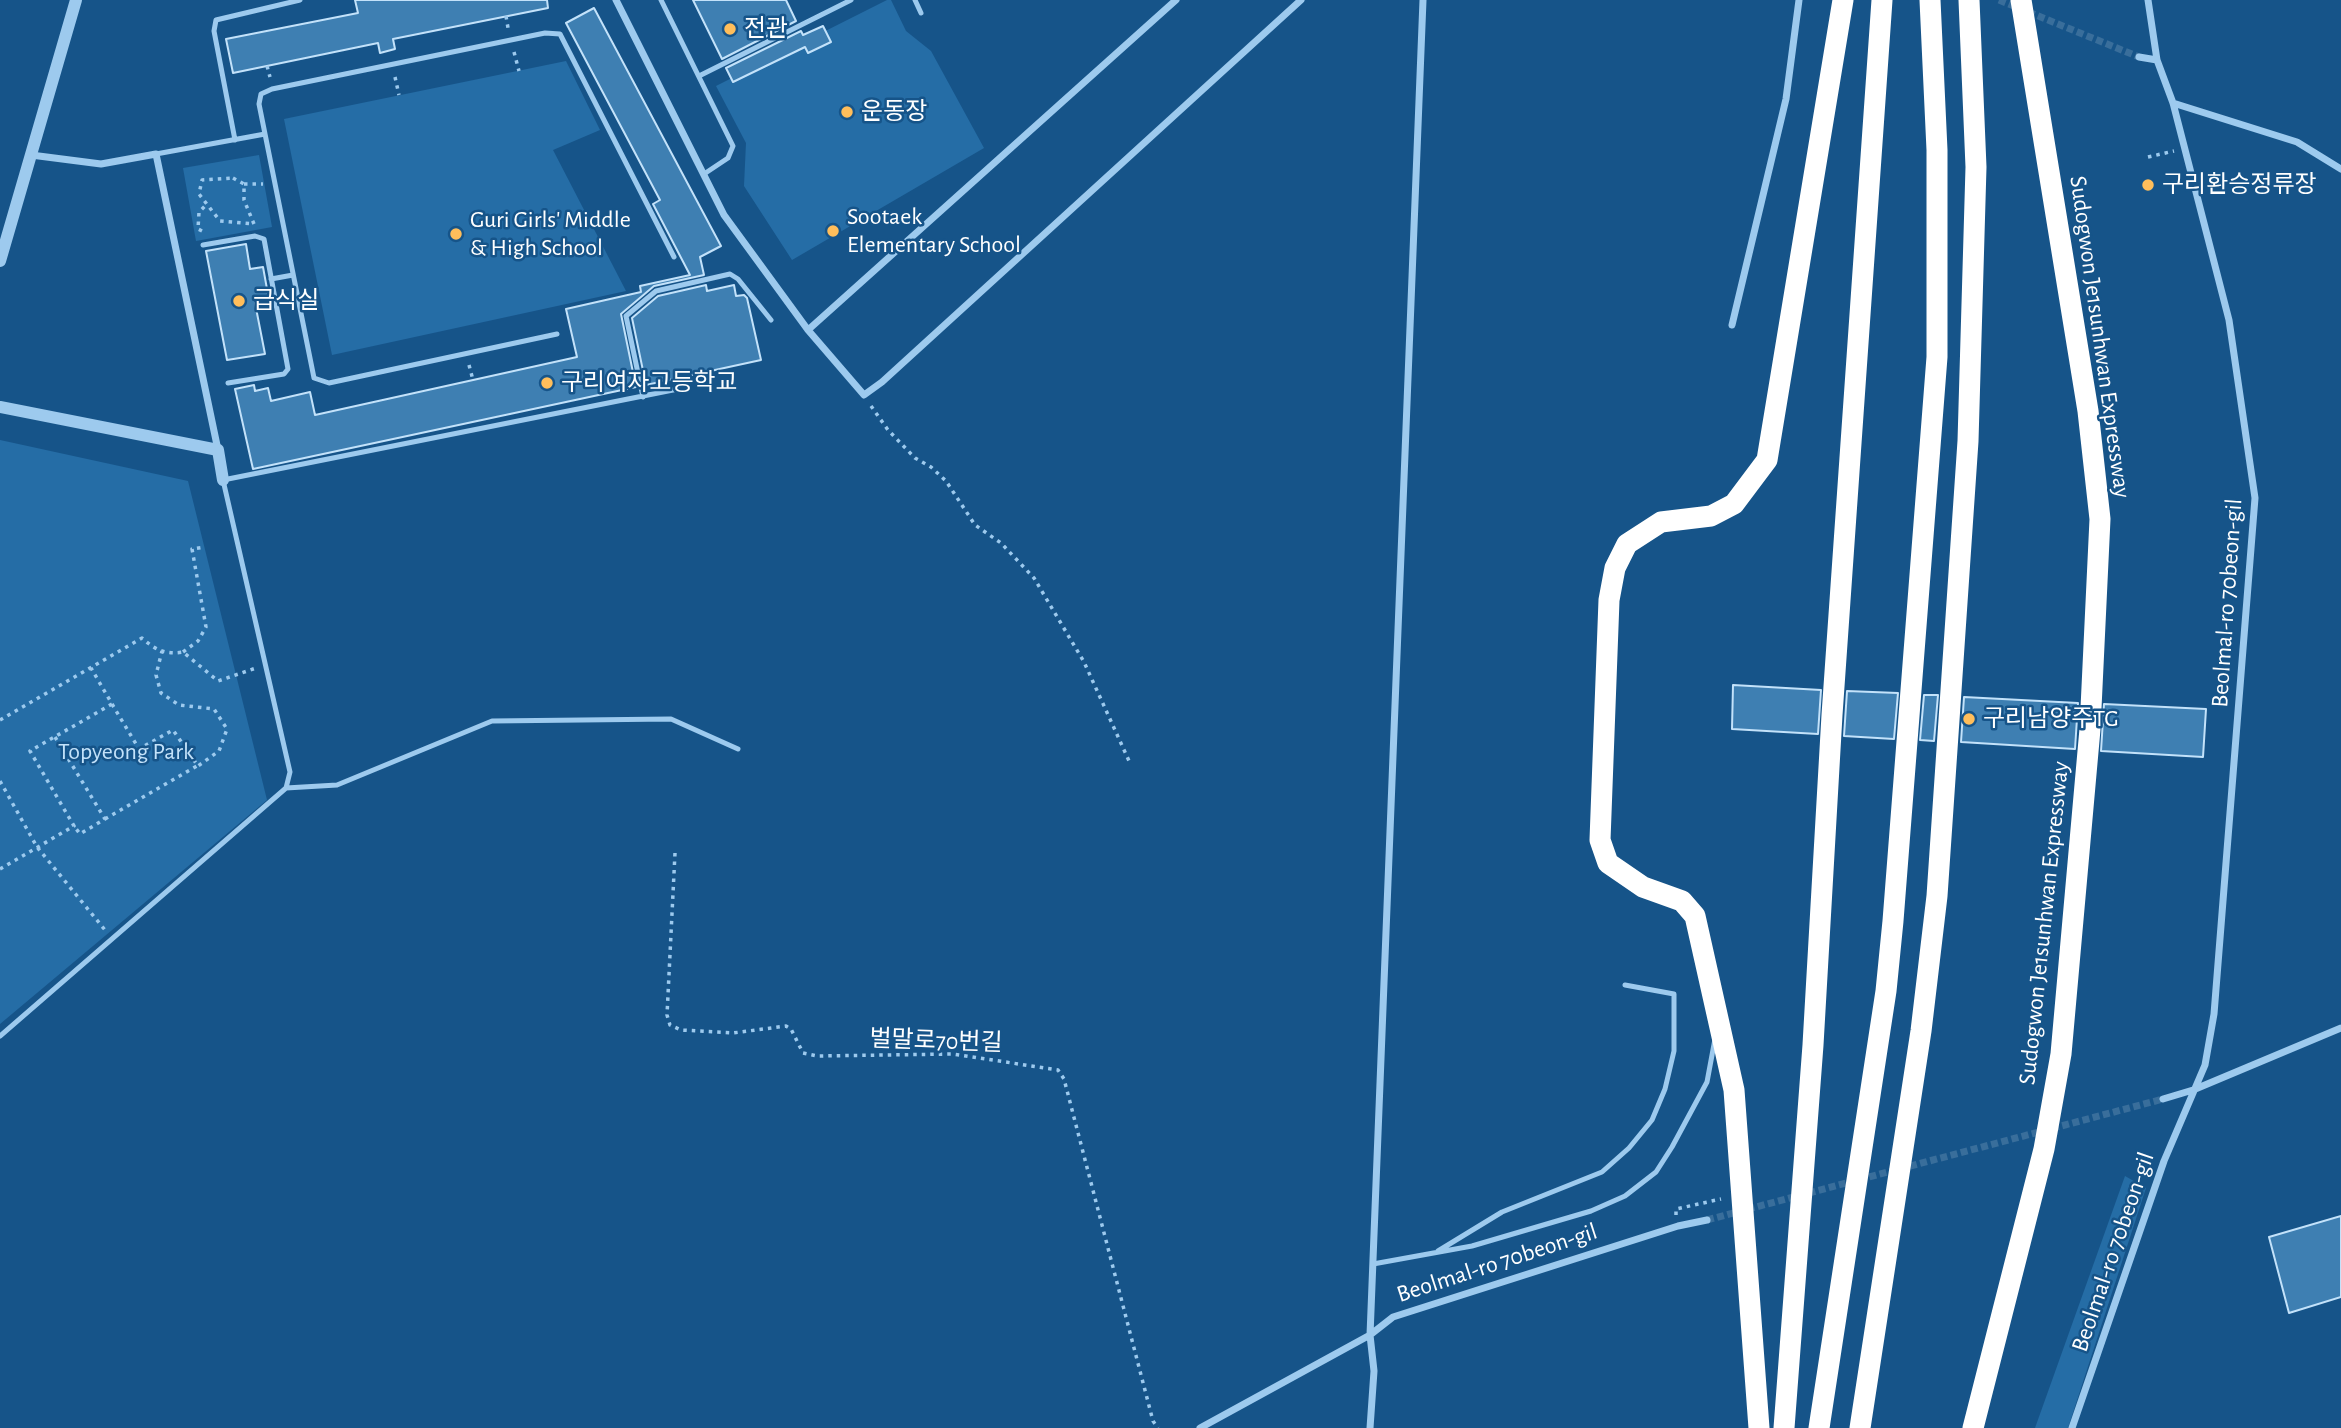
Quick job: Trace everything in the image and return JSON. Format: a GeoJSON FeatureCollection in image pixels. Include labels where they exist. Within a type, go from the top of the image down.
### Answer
{"type":"FeatureCollection","features":[{"type":"Feature","properties":{"kind":"highway"},"geometry":{"type":"LineString","coordinates":[[1759,1428],[1734,1090],[1695,916],[1682,901],[1643,887],[1608,863],[1600,840],[1598,812],[1609,600],[1615,568],[1627,544],[1661,522],[1712,516],[1734,505],[1767,460],[1843,0]]}},
{"type":"Feature","properties":{"kind":"highway"},"geometry":{"type":"LineString","coordinates":[[1784,1428],[1814,1045],[1832,715],[1882,0]]}},
{"type":"Feature","properties":{"kind":"highway"},"geometry":{"type":"LineString","coordinates":[[1819,1428],[1886,991],[1937,358],[1937,150],[1930,0]]}},
{"type":"Feature","properties":{"kind":"highway"},"geometry":{"type":"LineString","coordinates":[[1860,1428],[1921,1031],[1938,883],[1969,415],[1976,167],[1969,0]]}},
{"type":"Feature","properties":{"kind":"highway","name":"Sudogwon Je1sunhwan Expressway"},"geometry":{"type":"LineString","coordinates":[[1973,1428],[2039,1174],[2060,1054],[2090,729],[2100,519],[2088,411],[2021,0]]}},
{"type":"Feature","properties":{"kind":"street"},"geometry":{"type":"LineString","coordinates":[[0,261],[76,0]]}},
{"type":"Feature","properties":{"kind":"street"},"geometry":{"type":"LineString","coordinates":[[616,0],[724,215],[808,330],[864,395],[882,382],[1301,0]]}},
{"type":"Feature","properties":{"kind":"street"},"geometry":{"type":"LineString","coordinates":[[808,330],[1176,0]]}},
{"type":"Feature","properties":{"kind":"street"},"geometry":{"type":"LineString","coordinates":[[1370,1428],[1374,1371],[1370,1335],[1423,0]]}},
{"type":"Feature","properties":{"kind":"street"},"geometry":{"type":"LineString","coordinates":[[1732,325],[1786,99],[1799,0]]}},
{"type":"Feature","properties":{"kind":"street","name":"Beolmal-ro 70beon-gil"},"geometry":{"type":"LineString","coordinates":[[2072,1428],[2164,1161],[2205,1065],[2214,1014],[2255,498],[2228,320],[2173,103],[2157,60],[2148,0]]}},
{"type":"Feature","properties":{"kind":"street"},"geometry":{"type":"LineString","coordinates":[[2139,57],[2157,60]]}},
{"type":"Feature","properties":{"kind":"street"},"geometry":{"type":"LineString","coordinates":[[2173,103],[2297,142],[2341,169]]}},
{"type":"Feature","properties":{"kind":"street"},"geometry":{"type":"LineString","coordinates":[[29,155],[101,163],[156,154],[223,480]]}},
{"type":"Feature","properties":{"kind":"street"},"geometry":{"type":"LineString","coordinates":[[0,407],[218,450]]}},
{"type":"Feature","properties":{"kind":"street"},"geometry":{"type":"LineString","coordinates":[[2163,1099],[2193,1090],[2341,1028]]}},
{"type":"Feature","properties":{"kind":"street","name":"Beolmal-ro 70beon-gil"},"geometry":{"type":"LineString","coordinates":[[1200,1428],[1370,1335],[1393,1317],[1678,1226],[1707,1220]]}},
{"type":"Feature","properties":{"kind":"lane"},"geometry":{"type":"LineString","coordinates":[[235,140],[214,31],[216,20],[300,0]]}},
{"type":"Feature","properties":{"kind":"lane"},"geometry":{"type":"LineString","coordinates":[[661,0],[733,146],[728,158],[704,174]]}},
{"type":"Feature","properties":{"kind":"lane"},"geometry":{"type":"LineString","coordinates":[[699,76],[851,0]]}},
{"type":"Feature","properties":{"kind":"lane"},"geometry":{"type":"LineString","coordinates":[[915,0],[921,13]]}},
{"type":"Feature","properties":{"kind":"lane"},"geometry":{"type":"LineString","coordinates":[[557,334],[324,383],[314,378],[259,104],[261,94],[268,90],[555,33],[562,38],[674,257]]}},
{"type":"Feature","properties":{"kind":"lane"},"geometry":{"type":"LineString","coordinates":[[156,154],[265,134]]}},
{"type":"Feature","properties":{"kind":"lane"},"geometry":{"type":"LineString","coordinates":[[203,245],[262,237],[271,279],[287,372],[228,383]]}},
{"type":"Feature","properties":{"kind":"lane"},"geometry":{"type":"LineString","coordinates":[[643,397],[626,316],[650,294],[730,274],[738,279],[771,320]]}},
{"type":"Feature","properties":{"kind":"lane"},"geometry":{"type":"LineString","coordinates":[[271,279],[293,275]]}},
{"type":"Feature","properties":{"kind":"lane"},"geometry":{"type":"LineString","coordinates":[[0,1036],[286,788],[290,772],[223,480],[688,387]]}},
{"type":"Feature","properties":{"kind":"lane"},"geometry":{"type":"LineString","coordinates":[[286,788],[337,785],[492,721],[671,719],[737,749]]}},
{"type":"Feature","properties":{"kind":"lane"},"geometry":{"type":"LineString","coordinates":[[1435,1252],[1502,1212],[1602,1172],[1629,1148],[1652,1120],[1665,1089],[1674,1051],[1674,994],[1625,985]]}},
{"type":"Feature","properties":{"kind":"lane"},"geometry":{"type":"LineString","coordinates":[[1373,1264],[1472,1246],[1591,1211],[1625,1196],[1656,1172],[1707,1082],[1718,1019]]}},
{"type":"Feature","properties":{"kind":"path"},"geometry":{"type":"LineString","coordinates":[[2148,157],[2183,148]]}},
{"type":"Feature","properties":{"kind":"path"},"geometry":{"type":"LineString","coordinates":[[244,184],[244,200],[254,224],[228,223],[216,216],[198,190],[202,180],[233,178],[244,184],[275,184]]}},
{"type":"Feature","properties":{"kind":"path"},"geometry":{"type":"LineString","coordinates":[[207,204],[199,212],[197,224],[200,231],[211,231]]}},
{"type":"Feature","properties":{"kind":"path"},"geometry":{"type":"LineString","coordinates":[[215,226],[216,216]]}},
{"type":"Feature","properties":{"kind":"path"},"geometry":{"type":"LineString","coordinates":[[864,395],[897,440],[915,458],[931,467],[946,481],[975,525],[1001,543],[1034,578],[1084,662],[1130,763]]}},
{"type":"Feature","properties":{"kind":"path"},"geometry":{"type":"LineString","coordinates":[[0,720],[142,638],[162,652],[183,652],[198,641],[206,627],[192,550],[205,547]]}},
{"type":"Feature","properties":{"kind":"path"},"geometry":{"type":"LineString","coordinates":[[112,704],[30,751],[80,834],[198,766],[219,751],[227,729],[214,709],[179,705],[161,693],[156,675],[162,652]]}},
{"type":"Feature","properties":{"kind":"path"},"geometry":{"type":"LineString","coordinates":[[183,652],[218,681],[265,664]]}},
{"type":"Feature","properties":{"kind":"path"},"geometry":{"type":"LineString","coordinates":[[91,668],[139,750],[173,730],[198,766]]}},
{"type":"Feature","properties":{"kind":"path"},"geometry":{"type":"LineString","coordinates":[[55,737],[105,819]]}},
{"type":"Feature","properties":{"kind":"path"},"geometry":{"type":"LineString","coordinates":[[0,780],[37,848],[113,939]]}},
{"type":"Feature","properties":{"kind":"path"},"geometry":{"type":"LineString","coordinates":[[0,869],[74,826]]}},
{"type":"Feature","properties":{"kind":"path","name":"벌말로70번길"},"geometry":{"type":"LineString","coordinates":[[675,853],[667,1015],[670,1025],[681,1030],[733,1033],[781,1025],[791,1029],[803,1052],[817,1056],[953,1054],[1058,1070],[1064,1079],[1153,1421],[1158,1428]]}},
{"type":"Feature","properties":{"kind":"green space","name":"운동장"},"geometry":{"type":"Polygon","coordinates":[[[891,0],[906,31],[931,51],[984,148],[792,260],[744,186],[746,143],[716,86],[891,0]]]}},
{"type":"Feature","properties":{"kind":"green space"},"geometry":{"type":"Polygon","coordinates":[[[566,61],[600,130],[553,150],[626,291],[332,355],[284,119],[566,61]]]}},
{"type":"Feature","properties":{"kind":"green space"},"geometry":{"type":"Polygon","coordinates":[[[259,155],[272,227],[196,241],[183,168],[259,155]]]}},
{"type":"Feature","properties":{"kind":"green space","name":"Topyeong Park"},"geometry":{"type":"Polygon","coordinates":[[[0,440],[188,481],[267,800],[0,1024],[0,440]]]}},
{"type":"Feature","properties":{"kind":"green space"},"geometry":{"type":"Polygon","coordinates":[[[2125,1176],[2146,1188],[2068,1428],[2035,1428],[2125,1176]]]}},
{"type":"Feature","properties":{"kind":"building"},"geometry":{"type":"Polygon","coordinates":[[[355,0],[547,0],[548,8],[393,39],[395,49],[380,53],[378,43],[233,73],[226,39],[358,13],[355,0]]]}},
{"type":"Feature","properties":{"kind":"building","name":"전관"},"geometry":{"type":"Polygon","coordinates":[[[693,0],[786,0],[796,21],[722,59],[693,0]]]}},
{"type":"Feature","properties":{"kind":"building","name":"구리여자고등학교"},"geometry":{"type":"Polygon","coordinates":[[[594,8],[721,246],[700,257],[704,275],[654,286],[621,314],[636,387],[253,469],[235,389],[254,385],[255,391],[268,388],[271,401],[310,392],[315,415],[577,357],[566,309],[641,292],[640,286],[690,275],[653,204],[660,200],[566,23],[594,8]]]}},
{"type":"Feature","properties":{"kind":"building"},"geometry":{"type":"Polygon","coordinates":[[[823,26],[831,42],[808,53],[805,47],[733,82],[726,68],[801,31],[803,35],[823,26]]]}},
{"type":"Feature","properties":{"kind":"building","name":"급식실"},"geometry":{"type":"Polygon","coordinates":[[[246,244],[250,269],[263,267],[269,300],[255,303],[265,354],[227,360],[206,251],[246,244]]]}},
{"type":"Feature","properties":{"kind":"building"},"geometry":{"type":"Polygon","coordinates":[[[706,285],[707,291],[734,285],[736,296],[744,295],[747,298],[761,360],[646,385],[632,318],[658,296],[706,285]]]}},
{"type":"Feature","properties":{"kind":"building"},"geometry":{"type":"Polygon","coordinates":[[[1733,685],[1821,690],[1818,734],[1732,729],[1733,685]]]}},
{"type":"Feature","properties":{"kind":"building"},"geometry":{"type":"Polygon","coordinates":[[[1847,691],[1898,693],[1894,739],[1844,736],[1847,691]]]}},
{"type":"Feature","properties":{"kind":"building"},"geometry":{"type":"Polygon","coordinates":[[[1924,695],[1938,695],[1934,741],[1920,740],[1924,695]]]}},
{"type":"Feature","properties":{"kind":"building"},"geometry":{"type":"Polygon","coordinates":[[[1964,697],[2078,703],[2075,749],[1961,742],[1964,697]]]}},
{"type":"Feature","properties":{"kind":"building"},"geometry":{"type":"Polygon","coordinates":[[[2104,704],[2206,709],[2203,757],[2101,751],[2104,704]]]}},
{"type":"Feature","properties":{"kind":"building"},"geometry":{"type":"Polygon","coordinates":[[[2341,1216],[2341,1297],[2289,1313],[2269,1237],[2341,1216]]]}},
{"type":"Feature","properties":{"kind":"tunnel"},"geometry":{"type":"LineString","coordinates":[[1999,0],[2139,57]]}},
{"type":"Feature","properties":{"kind":"tunnel"},"geometry":{"type":"LineString","coordinates":[[1707,1220],[2163,1099]]}},
{"type":"Feature","properties":{"kind":"place","name":"전관"},"geometry":{"type":"Point","coordinates":[730,29]}},
{"type":"Feature","properties":{"kind":"place","name":"운동장"},"geometry":{"type":"Point","coordinates":[847,112]}},
{"type":"Feature","properties":{"kind":"place","name":"구리환승정류장"},"geometry":{"type":"Point","coordinates":[2148,185]}},
{"type":"Feature","properties":{"kind":"place","name":"Sootaek Elementary School"},"geometry":{"type":"Point","coordinates":[833,231]}},
{"type":"Feature","properties":{"kind":"place","name":"Guri Girls' Middle & High School"},"geometry":{"type":"Point","coordinates":[456,234]}},
{"type":"Feature","properties":{"kind":"place","name":"급식실"},"geometry":{"type":"Point","coordinates":[239,301]}},
{"type":"Feature","properties":{"kind":"place","name":"구리여자고등학교"},"geometry":{"type":"Point","coordinates":[547,383]}},
{"type":"Feature","properties":{"kind":"place","name":"구리남양주TG"},"geometry":{"type":"Point","coordinates":[1969,719]}}]}
